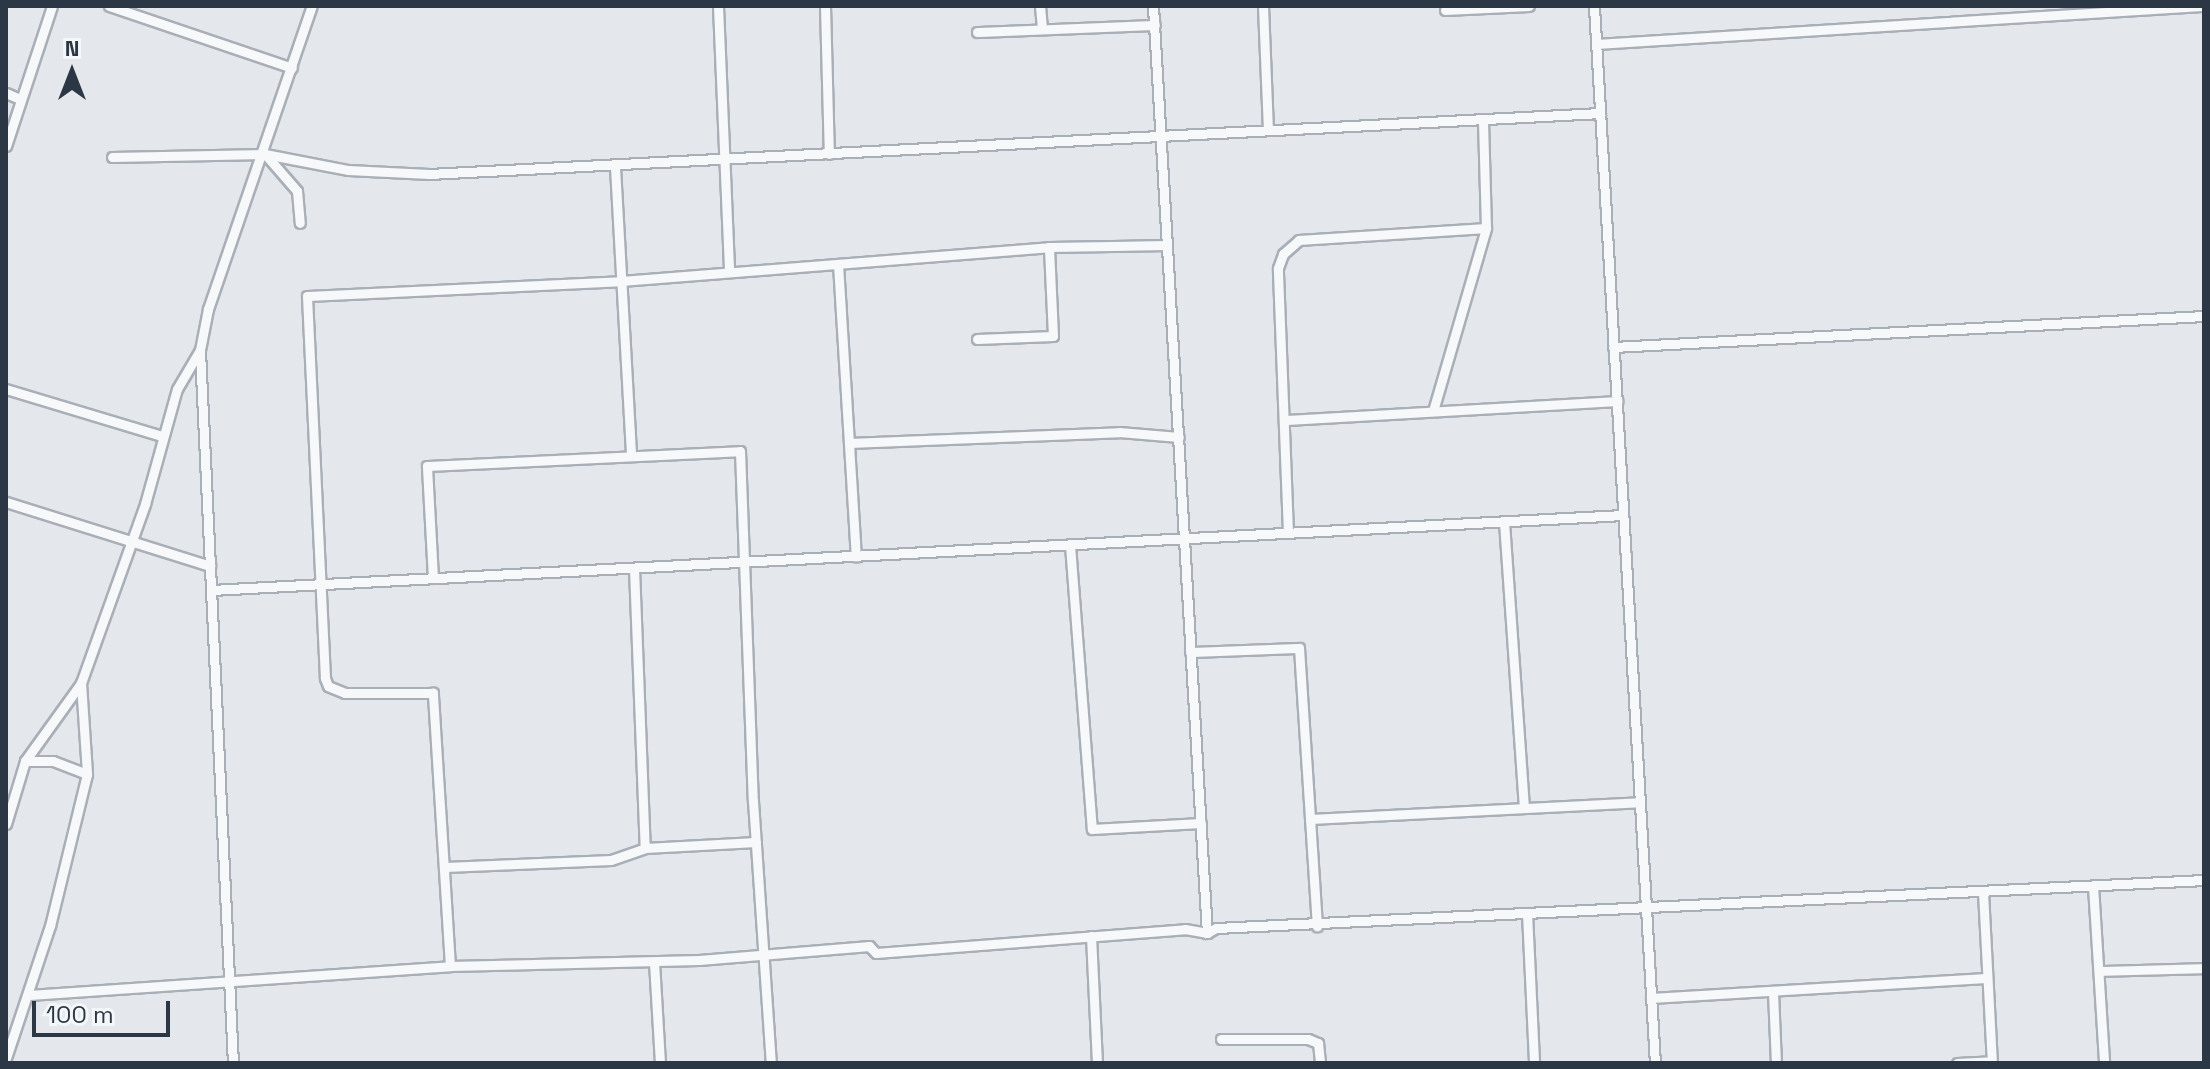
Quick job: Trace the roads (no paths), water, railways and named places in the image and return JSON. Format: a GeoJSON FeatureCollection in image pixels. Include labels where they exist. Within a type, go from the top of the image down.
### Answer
{"type":"FeatureCollection","features":[{"type":"Feature","properties":{"kind":"street"},"geometry":{"type":"LineString","coordinates":[[6,146],[18,98],[52,6]]}},
{"type":"Feature","properties":{"kind":"street"},"geometry":{"type":"LineString","coordinates":[[109,6],[292,68]]}},
{"type":"Feature","properties":{"kind":"street"},"geometry":{"type":"LineString","coordinates":[[154,19],[158,6]]}},
{"type":"Feature","properties":{"kind":"street"},"geometry":{"type":"LineString","coordinates":[[233,1063],[200,350],[208,309],[312,6]]}},
{"type":"Feature","properties":{"kind":"street"},"geometry":{"type":"LineString","coordinates":[[718,6],[729,271]]}},
{"type":"Feature","properties":{"kind":"street"},"geometry":{"type":"LineString","coordinates":[[825,6],[829,154]]}},
{"type":"Feature","properties":{"kind":"street"},"geometry":{"type":"LineString","coordinates":[[1040,6],[1042,29]]}},
{"type":"Feature","properties":{"kind":"street"},"geometry":{"type":"LineString","coordinates":[[1153,6],[1207,933]]}},
{"type":"Feature","properties":{"kind":"street"},"geometry":{"type":"LineString","coordinates":[[1263,6],[1268,130]]}},
{"type":"Feature","properties":{"kind":"street"},"geometry":{"type":"LineString","coordinates":[[1445,10],[1529,6]]}},
{"type":"Feature","properties":{"kind":"street"},"geometry":{"type":"LineString","coordinates":[[1594,6],[1655,1063]]}},
{"type":"Feature","properties":{"kind":"street"},"geometry":{"type":"LineString","coordinates":[[1596,44],[2202,6]]}},
{"type":"Feature","properties":{"kind":"street"},"geometry":{"type":"LineString","coordinates":[[977,32],[1155,25]]}},
{"type":"Feature","properties":{"kind":"street"},"geometry":{"type":"LineString","coordinates":[[6,93],[18,98]]}},
{"type":"Feature","properties":{"kind":"street"},"geometry":{"type":"LineString","coordinates":[[112,157],[263,154],[390,175],[615,167],[1600,113]]}},
{"type":"Feature","properties":{"kind":"street"},"geometry":{"type":"LineString","coordinates":[[1433,411],[1486,228],[1483,119]]}},
{"type":"Feature","properties":{"kind":"street"},"geometry":{"type":"LineString","coordinates":[[263,154],[297,191],[300,223]]}},
{"type":"Feature","properties":{"kind":"street"},"geometry":{"type":"LineString","coordinates":[[615,167],[631,456]]}},
{"type":"Feature","properties":{"kind":"street"},"geometry":{"type":"LineString","coordinates":[[1288,533],[1287,420],[1278,268],[1292,241],[1486,228]]}},
{"type":"Feature","properties":{"kind":"street"},"geometry":{"type":"LineString","coordinates":[[450,966],[433,693],[345,693],[328,686],[307,296],[621,281],[1049,247],[1167,245]]}},
{"type":"Feature","properties":{"kind":"street"},"geometry":{"type":"LineString","coordinates":[[977,339],[1053,336],[1049,247]]}},
{"type":"Feature","properties":{"kind":"street"},"geometry":{"type":"LineString","coordinates":[[838,264],[856,556]]}},
{"type":"Feature","properties":{"kind":"street"},"geometry":{"type":"LineString","coordinates":[[1613,347],[2204,316]]}},
{"type":"Feature","properties":{"kind":"street"},"geometry":{"type":"LineString","coordinates":[[6,824],[25,761],[81,683],[132,541],[177,389],[200,350]]}},
{"type":"Feature","properties":{"kind":"street"},"geometry":{"type":"LineString","coordinates":[[6,389],[162,436]]}},
{"type":"Feature","properties":{"kind":"street"},"geometry":{"type":"LineString","coordinates":[[1287,420],[1617,401]]}},
{"type":"Feature","properties":{"kind":"street"},"geometry":{"type":"LineString","coordinates":[[849,443],[1119,432],[1179,437]]}},
{"type":"Feature","properties":{"kind":"street"},"geometry":{"type":"LineString","coordinates":[[433,578],[427,466],[740,451],[756,842],[771,1063]]}},
{"type":"Feature","properties":{"kind":"street"},"geometry":{"type":"LineString","coordinates":[[6,502],[210,566]]}},
{"type":"Feature","properties":{"kind":"street"},"geometry":{"type":"LineString","coordinates":[[211,590],[1623,515]]}},
{"type":"Feature","properties":{"kind":"street"},"geometry":{"type":"LineString","coordinates":[[1504,522],[1524,807]]}},
{"type":"Feature","properties":{"kind":"street"},"geometry":{"type":"LineString","coordinates":[[1070,545],[1092,829],[1201,823]]}},
{"type":"Feature","properties":{"kind":"street"},"geometry":{"type":"LineString","coordinates":[[634,568],[645,848]]}},
{"type":"Feature","properties":{"kind":"street"},"geometry":{"type":"LineString","coordinates":[[1190,652],[1299,648],[1317,926]]}},
{"type":"Feature","properties":{"kind":"street"},"geometry":{"type":"LineString","coordinates":[[6,1058],[29,995],[87,774],[81,683]]}},
{"type":"Feature","properties":{"kind":"street"},"geometry":{"type":"LineString","coordinates":[[25,761],[53,761],[87,774]]}},
{"type":"Feature","properties":{"kind":"street"},"geometry":{"type":"LineString","coordinates":[[1310,819],[1640,802]]}},
{"type":"Feature","properties":{"kind":"street"},"geometry":{"type":"LineString","coordinates":[[445,867],[611,860],[645,848],[756,842]]}},
{"type":"Feature","properties":{"kind":"street"},"geometry":{"type":"LineString","coordinates":[[29,995],[229,984],[450,966],[654,962],[869,946],[876,953],[1185,929],[1207,933],[1216,928],[1317,926],[2204,880]]}},
{"type":"Feature","properties":{"kind":"street"},"geometry":{"type":"LineString","coordinates":[[2093,886],[2104,1063]]}},
{"type":"Feature","properties":{"kind":"street"},"geometry":{"type":"LineString","coordinates":[[1957,1063],[1992,1062],[1985,978],[1983,892]]}},
{"type":"Feature","properties":{"kind":"street"},"geometry":{"type":"LineString","coordinates":[[1527,913],[1534,1063]]}},
{"type":"Feature","properties":{"kind":"street"},"geometry":{"type":"LineString","coordinates":[[1091,936],[1097,1063]]}},
{"type":"Feature","properties":{"kind":"street"},"geometry":{"type":"LineString","coordinates":[[654,962],[660,1063]]}},
{"type":"Feature","properties":{"kind":"street"},"geometry":{"type":"LineString","coordinates":[[2099,971],[2204,968]]}},
{"type":"Feature","properties":{"kind":"street"},"geometry":{"type":"LineString","coordinates":[[1651,998],[1985,978]]}},
{"type":"Feature","properties":{"kind":"street"},"geometry":{"type":"LineString","coordinates":[[1773,992],[1776,1063]]}},
{"type":"Feature","properties":{"kind":"street"},"geometry":{"type":"LineString","coordinates":[[1221,1039],[1308,1039],[1318,1043],[1320,1063]]}}]}
